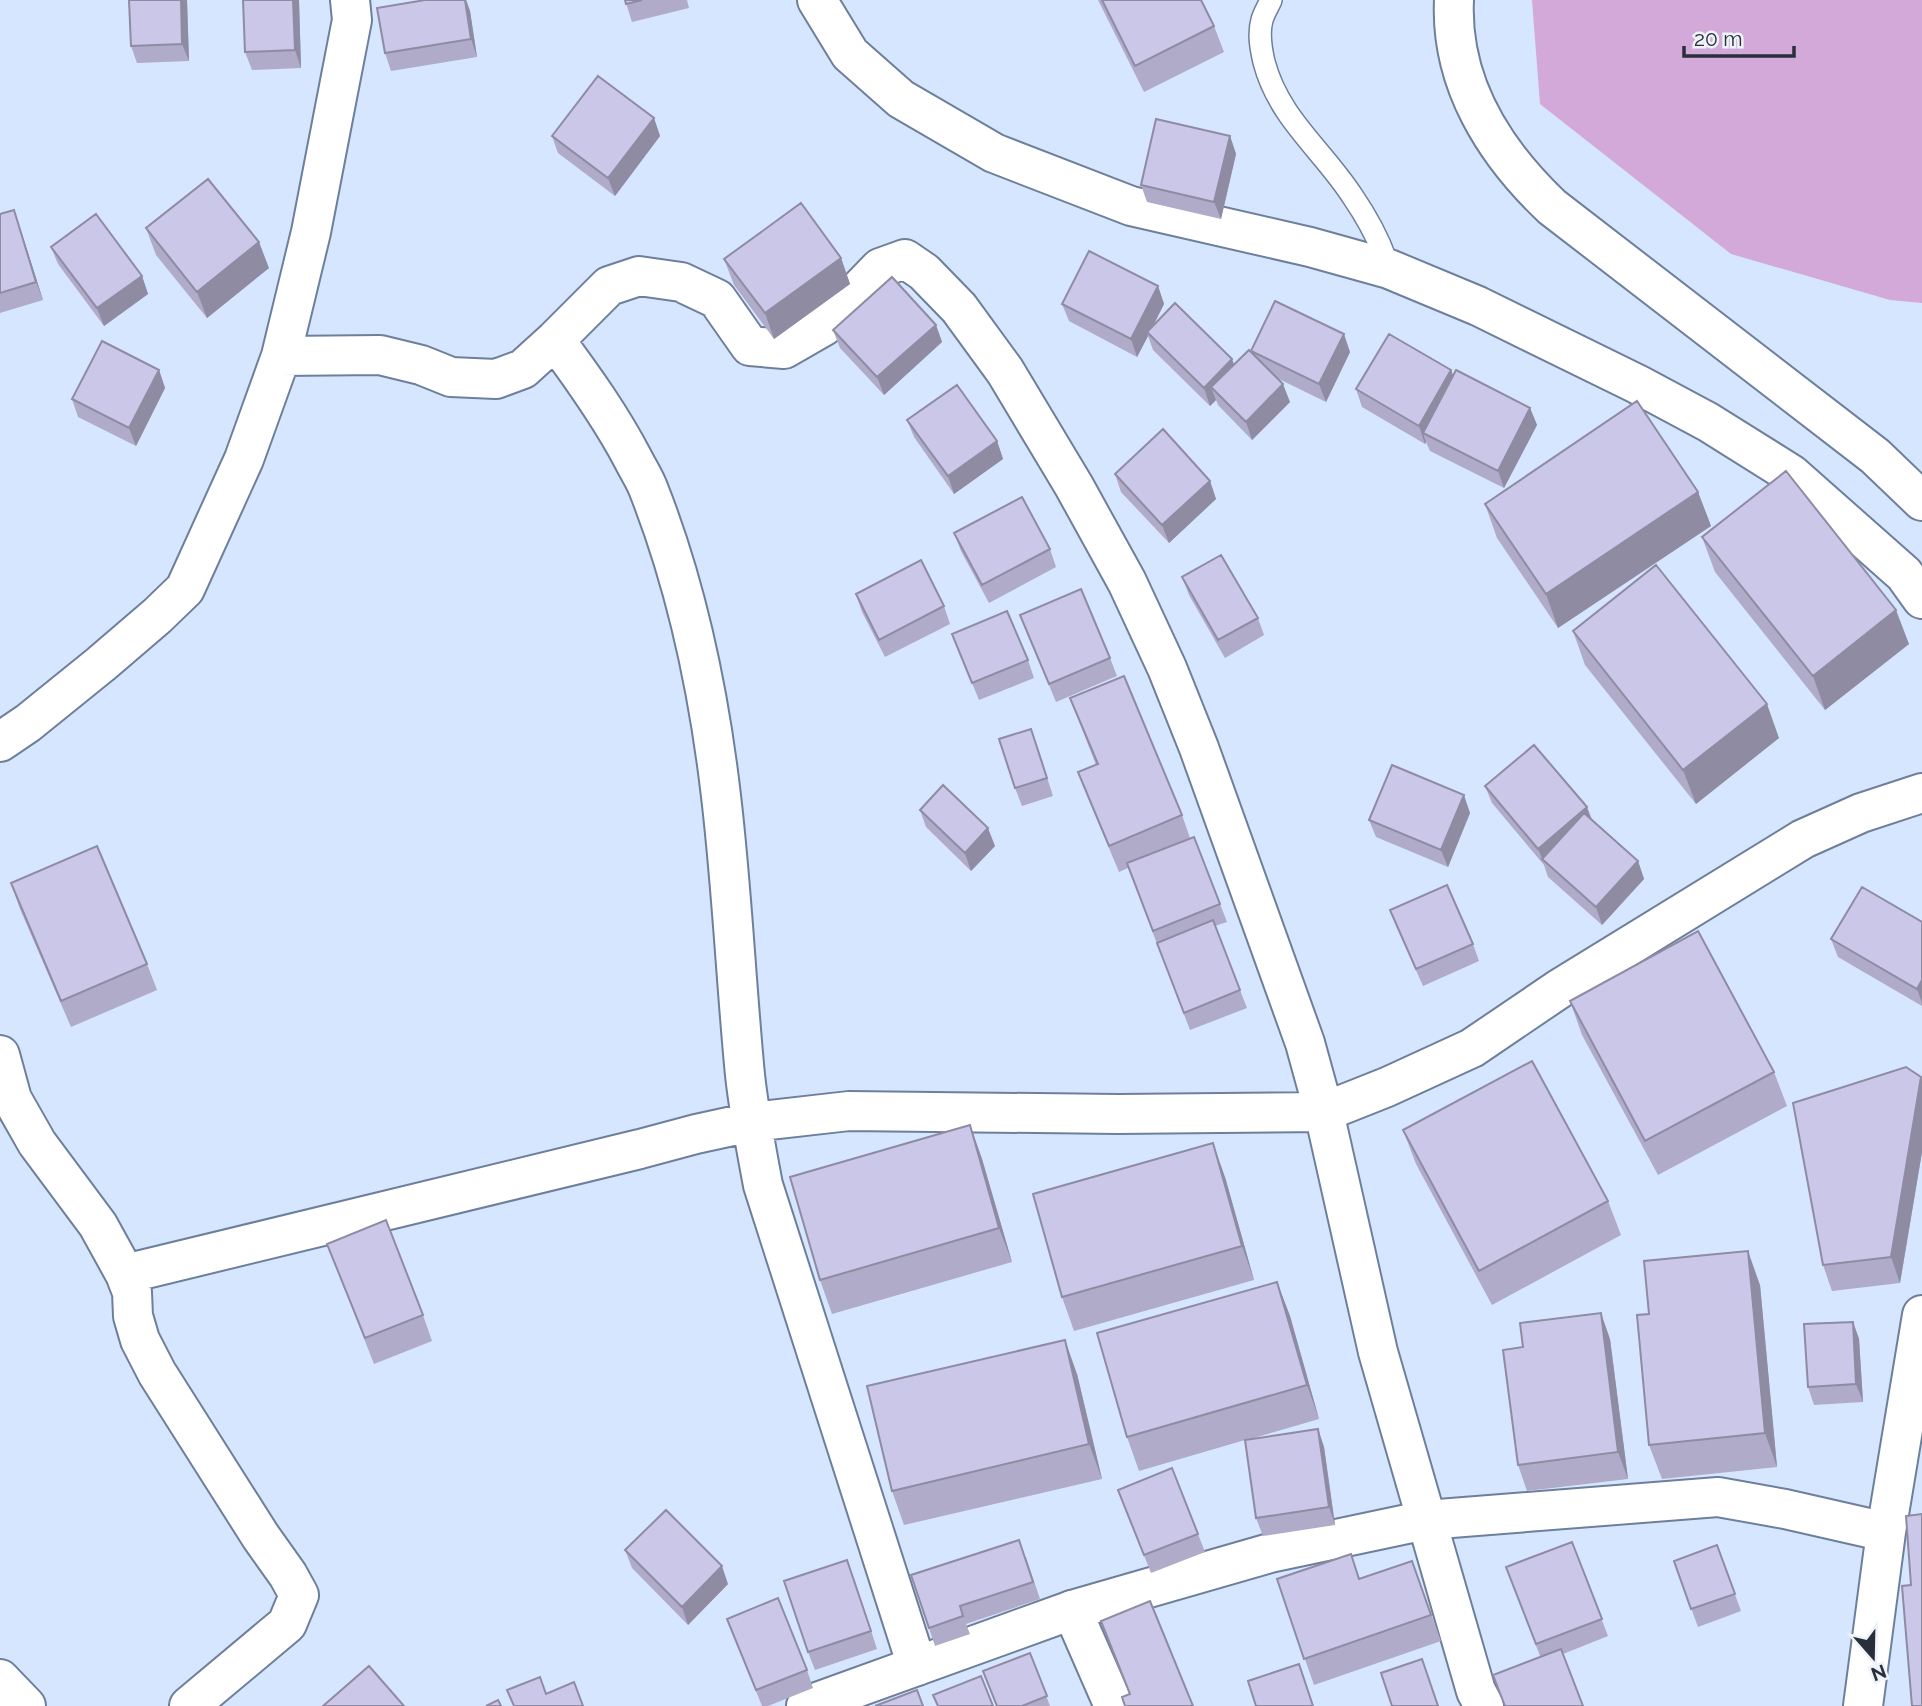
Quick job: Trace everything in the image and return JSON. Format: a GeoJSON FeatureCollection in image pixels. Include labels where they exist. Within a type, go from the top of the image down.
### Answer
{"type":"FeatureCollection","features":[{"type":"Feature","properties":{"kind":"street"},"geometry":{"type":"LineString","coordinates":[[0,743],[101,664],[185,589],[244,459],[281,356],[311,232],[352,20],[350,0]]}},
{"type":"Feature","properties":{"kind":"street"},"geometry":{"type":"LineString","coordinates":[[817,0],[850,54],[901,99],[994,153],[1131,206],[1310,247],[1389,269],[1478,306],[1708,422],[1791,474],[1904,575],[1922,599]]}},
{"type":"Feature","properties":{"kind":"street"},"geometry":{"type":"LineString","coordinates":[[1452,1],[1459,62],[1469,94],[1504,155],[1529,186],[1875,456],[1922,501]]}},
{"type":"Feature","properties":{"kind":"street"},"geometry":{"type":"LineString","coordinates":[[281,356],[380,355],[421,365],[451,377],[496,379],[523,369],[609,286],[639,275],[681,282],[717,299],[750,346],[784,349],[824,326],[880,268],[905,259],[924,272],[959,308],[1005,371],[1074,486],[1127,582],[1167,667],[1199,748],[1305,1043],[1324,1112],[1378,1352],[1476,1691],[1484,1706]]}},
{"type":"Feature","properties":{"kind":"street"},"geometry":{"type":"LineString","coordinates":[[555,340],[615,426],[647,486],[674,564],[695,643],[721,795],[751,1122],[763,1185],[917,1666]]}},
{"type":"Feature","properties":{"kind":"street"},"geometry":{"type":"LineString","coordinates":[[125,1274],[696,1134],[800,1115],[849,1111],[1118,1114],[1324,1112],[1472,1048],[1559,989],[1803,839],[1861,813],[1922,793]]}},
{"type":"Feature","properties":{"kind":"street"},"geometry":{"type":"LineString","coordinates":[[0,1055],[12,1099],[37,1143],[98,1225],[125,1274],[132,1292],[133,1316],[139,1340],[151,1362],[299,1595],[287,1624],[189,1706]]}},
{"type":"Feature","properties":{"kind":"street"},"geometry":{"type":"LineString","coordinates":[[1863,1706],[1886,1532],[1918,1363],[1922,1315]]}},
{"type":"Feature","properties":{"kind":"street"},"geometry":{"type":"LineString","coordinates":[[806,1706],[1072,1610],[1270,1553],[1426,1520],[1718,1497],[1886,1532]]}},
{"type":"Feature","properties":{"kind":"street"},"geometry":{"type":"LineString","coordinates":[[1072,1610],[1114,1706]]}},
{"type":"Feature","properties":{"kind":"street"},"geometry":{"type":"LineString","coordinates":[[0,1679],[26,1706]]}},
{"type":"Feature","properties":{"kind":"lane"},"geometry":{"type":"LineString","coordinates":[[1271,0],[1262,22],[1260,46],[1266,70],[1295,125],[1352,195],[1377,238],[1389,269]]}},
{"type":"Feature","properties":{"kind":"shaded area"},"geometry":{"type":"Polygon","coordinates":[[[1532,0],[1922,0],[1922,303],[1890,300],[1731,254],[1540,104],[1532,0]]]}},
{"type":"Feature","properties":{"kind":"building"},"geometry":{"type":"Polygon","coordinates":[[[129,0],[181,0],[182,44],[131,46],[129,0]]]}},
{"type":"Feature","properties":{"kind":"building"},"geometry":{"type":"Polygon","coordinates":[[[243,0],[293,0],[295,50],[245,52],[243,0]]]}},
{"type":"Feature","properties":{"kind":"building"},"geometry":{"type":"Polygon","coordinates":[[[425,0],[465,0],[471,39],[385,53],[377,8],[425,0]]]}},
{"type":"Feature","properties":{"kind":"building"},"geometry":{"type":"Polygon","coordinates":[[[625,0],[642,0],[626,4],[625,0]]]}},
{"type":"Feature","properties":{"kind":"building"},"geometry":{"type":"Polygon","coordinates":[[[1102,0],[1201,0],[1214,26],[1135,66],[1102,0]]]}},
{"type":"Feature","properties":{"kind":"building"},"geometry":{"type":"Polygon","coordinates":[[[598,76],[654,118],[608,178],[552,136],[598,76]]]}},
{"type":"Feature","properties":{"kind":"building"},"geometry":{"type":"Polygon","coordinates":[[[1156,119],[1230,136],[1214,202],[1141,185],[1156,119]]]}},
{"type":"Feature","properties":{"kind":"building"},"geometry":{"type":"Polygon","coordinates":[[[208,179],[259,242],[197,292],[146,228],[208,179]]]}},
{"type":"Feature","properties":{"kind":"building"},"geometry":{"type":"Polygon","coordinates":[[[801,203],[841,258],[765,313],[724,259],[801,203]]]}},
{"type":"Feature","properties":{"kind":"building"},"geometry":{"type":"Polygon","coordinates":[[[14,210],[36,282],[0,293],[0,214],[14,210]]]}},
{"type":"Feature","properties":{"kind":"building"},"geometry":{"type":"Polygon","coordinates":[[[96,214],[142,276],[97,308],[51,247],[96,214]]]}},
{"type":"Feature","properties":{"kind":"building"},"geometry":{"type":"Polygon","coordinates":[[[1089,251],[1158,286],[1131,339],[1062,304],[1089,251]]]}},
{"type":"Feature","properties":{"kind":"building"},"geometry":{"type":"Polygon","coordinates":[[[892,277],[936,325],[877,377],[833,330],[892,277]]]}},
{"type":"Feature","properties":{"kind":"building"},"geometry":{"type":"Polygon","coordinates":[[[1275,301],[1344,334],[1319,384],[1251,351],[1275,301]]]}},
{"type":"Feature","properties":{"kind":"building"},"geometry":{"type":"Polygon","coordinates":[[[1175,303],[1232,359],[1204,388],[1147,332],[1175,303]]]}},
{"type":"Feature","properties":{"kind":"building"},"geometry":{"type":"Polygon","coordinates":[[[1389,334],[1451,370],[1419,426],[1356,389],[1389,334]]]}},
{"type":"Feature","properties":{"kind":"building"},"geometry":{"type":"Polygon","coordinates":[[[102,341],[159,370],[129,428],[72,399],[102,341]]]}},
{"type":"Feature","properties":{"kind":"building"},"geometry":{"type":"Polygon","coordinates":[[[1249,350],[1283,384],[1246,422],[1211,387],[1249,350]]]}},
{"type":"Feature","properties":{"kind":"building"},"geometry":{"type":"Polygon","coordinates":[[[1456,370],[1530,408],[1498,471],[1423,433],[1456,370]]]}},
{"type":"Feature","properties":{"kind":"building"},"geometry":{"type":"Polygon","coordinates":[[[957,385],[997,441],[948,476],[907,420],[957,385]]]}},
{"type":"Feature","properties":{"kind":"building"},"geometry":{"type":"Polygon","coordinates":[[[1637,401],[1698,492],[1546,594],[1485,504],[1637,401]]]}},
{"type":"Feature","properties":{"kind":"building"},"geometry":{"type":"Polygon","coordinates":[[[1163,429],[1210,481],[1162,525],[1115,474],[1163,429]]]}},
{"type":"Feature","properties":{"kind":"building"},"geometry":{"type":"Polygon","coordinates":[[[1786,471],[1896,610],[1813,676],[1702,537],[1786,471]]]}},
{"type":"Feature","properties":{"kind":"building"},"geometry":{"type":"Polygon","coordinates":[[[1022,497],[1050,549],[982,585],[954,533],[1022,497]]]}},
{"type":"Feature","properties":{"kind":"building"},"geometry":{"type":"Polygon","coordinates":[[[1221,555],[1258,618],[1218,640],[1182,577],[1221,555]]]}},
{"type":"Feature","properties":{"kind":"building"},"geometry":{"type":"Polygon","coordinates":[[[921,560],[944,606],[879,640],[856,594],[921,560]]]}},
{"type":"Feature","properties":{"kind":"building"},"geometry":{"type":"Polygon","coordinates":[[[1656,565],[1767,704],[1683,770],[1573,631],[1656,565]]]}},
{"type":"Feature","properties":{"kind":"building"},"geometry":{"type":"Polygon","coordinates":[[[1081,589],[1110,658],[1049,684],[1020,615],[1081,589]]]}},
{"type":"Feature","properties":{"kind":"building"},"geometry":{"type":"Polygon","coordinates":[[[1007,611],[1028,660],[972,683],[952,634],[1007,611]]]}},
{"type":"Feature","properties":{"kind":"building"},"geometry":{"type":"Polygon","coordinates":[[[1124,676],[1182,815],[1109,846],[1078,772],[1098,764],[1070,698],[1124,676]]]}},
{"type":"Feature","properties":{"kind":"building"},"geometry":{"type":"Polygon","coordinates":[[[1031,729],[1047,778],[1015,788],[999,739],[1031,729]]]}},
{"type":"Feature","properties":{"kind":"building"},"geometry":{"type":"Polygon","coordinates":[[[1534,745],[1587,807],[1538,849],[1485,786],[1534,745]]]}},
{"type":"Feature","properties":{"kind":"building"},"geometry":{"type":"Polygon","coordinates":[[[1392,765],[1464,795],[1441,850],[1369,820],[1392,765]]]}},
{"type":"Feature","properties":{"kind":"building"},"geometry":{"type":"Polygon","coordinates":[[[943,785],[988,828],[965,853],[920,810],[943,785]]]}},
{"type":"Feature","properties":{"kind":"building"},"geometry":{"type":"Polygon","coordinates":[[[1584,813],[1638,861],[1596,907],[1542,859],[1584,813]]]}},
{"type":"Feature","properties":{"kind":"building"},"geometry":{"type":"Polygon","coordinates":[[[1194,837],[1220,904],[1153,931],[1127,863],[1194,837]]]}},
{"type":"Feature","properties":{"kind":"building"},"geometry":{"type":"Polygon","coordinates":[[[97,846],[147,964],[61,1001],[11,883],[97,846]]]}},
{"type":"Feature","properties":{"kind":"building"},"geometry":{"type":"Polygon","coordinates":[[[1447,885],[1473,944],[1416,969],[1390,910],[1447,885]]]}},
{"type":"Feature","properties":{"kind":"building"},"geometry":{"type":"Polygon","coordinates":[[[1862,887],[1922,922],[1922,980],[1917,989],[1831,939],[1862,887]]]}},
{"type":"Feature","properties":{"kind":"building"},"geometry":{"type":"Polygon","coordinates":[[[1213,920],[1240,990],[1184,1013],[1157,943],[1213,920]]]}},
{"type":"Feature","properties":{"kind":"building"},"geometry":{"type":"Polygon","coordinates":[[[1698,931],[1774,1072],[1645,1141],[1570,1001],[1698,931]]]}},
{"type":"Feature","properties":{"kind":"building"},"geometry":{"type":"Polygon","coordinates":[[[1532,1061],[1608,1201],[1479,1271],[1403,1130],[1532,1061]]]}},
{"type":"Feature","properties":{"kind":"building"},"geometry":{"type":"Polygon","coordinates":[[[1906,1067],[1921,1077],[1891,1257],[1823,1265],[1793,1103],[1906,1067]]]}},
{"type":"Feature","properties":{"kind":"building"},"geometry":{"type":"Polygon","coordinates":[[[970,1125],[999,1228],[820,1280],[790,1177],[970,1125]]]}},
{"type":"Feature","properties":{"kind":"building"},"geometry":{"type":"Polygon","coordinates":[[[1213,1143],[1242,1246],[1062,1297],[1033,1194],[1213,1143]]]}},
{"type":"Feature","properties":{"kind":"building"},"geometry":{"type":"Polygon","coordinates":[[[386,1220],[423,1315],[365,1338],[327,1244],[386,1220]]]}},
{"type":"Feature","properties":{"kind":"building"},"geometry":{"type":"Polygon","coordinates":[[[1748,1251],[1765,1433],[1649,1445],[1637,1315],[1649,1314],[1644,1261],[1748,1251]]]}},
{"type":"Feature","properties":{"kind":"building"},"geometry":{"type":"Polygon","coordinates":[[[1277,1282],[1307,1385],[1127,1437],[1097,1333],[1277,1282]]]}},
{"type":"Feature","properties":{"kind":"building"},"geometry":{"type":"Polygon","coordinates":[[[1601,1313],[1618,1452],[1518,1465],[1503,1350],[1523,1347],[1520,1323],[1601,1313]]]}},
{"type":"Feature","properties":{"kind":"building"},"geometry":{"type":"Polygon","coordinates":[[[1853,1322],[1856,1384],[1808,1387],[1804,1324],[1853,1322]]]}},
{"type":"Feature","properties":{"kind":"building"},"geometry":{"type":"Polygon","coordinates":[[[1065,1340],[1089,1444],[892,1491],[867,1386],[1065,1340]]]}},
{"type":"Feature","properties":{"kind":"building"},"geometry":{"type":"Polygon","coordinates":[[[1318,1429],[1329,1507],[1256,1518],[1245,1440],[1318,1429]]]}},
{"type":"Feature","properties":{"kind":"building"},"geometry":{"type":"Polygon","coordinates":[[[1172,1468],[1198,1534],[1144,1555],[1118,1490],[1172,1468]]]}},
{"type":"Feature","properties":{"kind":"building"},"geometry":{"type":"Polygon","coordinates":[[[666,1510],[722,1566],[682,1607],[625,1550],[666,1510]]]}},
{"type":"Feature","properties":{"kind":"building"},"geometry":{"type":"Polygon","coordinates":[[[1922,1514],[1922,1706],[1912,1706],[1902,1586],[1911,1585],[1906,1516],[1922,1514]]]}},
{"type":"Feature","properties":{"kind":"building"},"geometry":{"type":"Polygon","coordinates":[[[1019,1540],[1033,1582],[960,1606],[963,1616],[929,1628],[911,1575],[1019,1540]]]}},
{"type":"Feature","properties":{"kind":"building"},"geometry":{"type":"Polygon","coordinates":[[[1572,1542],[1602,1619],[1536,1644],[1506,1567],[1572,1542]]]}},
{"type":"Feature","properties":{"kind":"building"},"geometry":{"type":"Polygon","coordinates":[[[1717,1545],[1735,1594],[1691,1609],[1674,1561],[1717,1545]]]}},
{"type":"Feature","properties":{"kind":"building"},"geometry":{"type":"Polygon","coordinates":[[[1351,1554],[1359,1579],[1412,1561],[1431,1615],[1304,1659],[1277,1579],[1351,1554]]]}},
{"type":"Feature","properties":{"kind":"building"},"geometry":{"type":"Polygon","coordinates":[[[847,1560],[871,1631],[808,1652],[784,1581],[847,1560]]]}},
{"type":"Feature","properties":{"kind":"building"},"geometry":{"type":"Polygon","coordinates":[[[778,1598],[807,1670],[756,1690],[727,1619],[778,1598]]]}},
{"type":"Feature","properties":{"kind":"building"},"geometry":{"type":"Polygon","coordinates":[[[1150,1601],[1193,1706],[1125,1706],[1122,1697],[1130,1694],[1101,1621],[1150,1601]]]}},
{"type":"Feature","properties":{"kind":"building"},"geometry":{"type":"Polygon","coordinates":[[[1561,1649],[1583,1706],[1505,1706],[1493,1675],[1561,1649]]]}},
{"type":"Feature","properties":{"kind":"building"},"geometry":{"type":"Polygon","coordinates":[[[1030,1653],[1047,1696],[1022,1706],[997,1706],[983,1671],[1030,1653]]]}},
{"type":"Feature","properties":{"kind":"building"},"geometry":{"type":"Polygon","coordinates":[[[1422,1659],[1438,1706],[1392,1706],[1381,1673],[1422,1659]]]}},
{"type":"Feature","properties":{"kind":"building"},"geometry":{"type":"Polygon","coordinates":[[[1299,1664],[1313,1706],[1256,1706],[1248,1681],[1299,1664]]]}},
{"type":"Feature","properties":{"kind":"building"},"geometry":{"type":"Polygon","coordinates":[[[369,1666],[404,1706],[323,1706],[369,1666]]]}},
{"type":"Feature","properties":{"kind":"building"},"geometry":{"type":"Polygon","coordinates":[[[981,1676],[993,1706],[938,1706],[933,1695],[981,1676]]]}},
{"type":"Feature","properties":{"kind":"building"},"geometry":{"type":"Polygon","coordinates":[[[540,1677],[546,1694],[574,1682],[583,1706],[514,1706],[507,1690],[540,1677]]]}},
{"type":"Feature","properties":{"kind":"building"},"geometry":{"type":"Polygon","coordinates":[[[917,1690],[923,1706],[875,1706],[917,1690]]]}},
{"type":"Feature","properties":{"kind":"building"},"geometry":{"type":"Polygon","coordinates":[[[498,1700],[501,1706],[486,1706],[498,1700]]]}}]}
